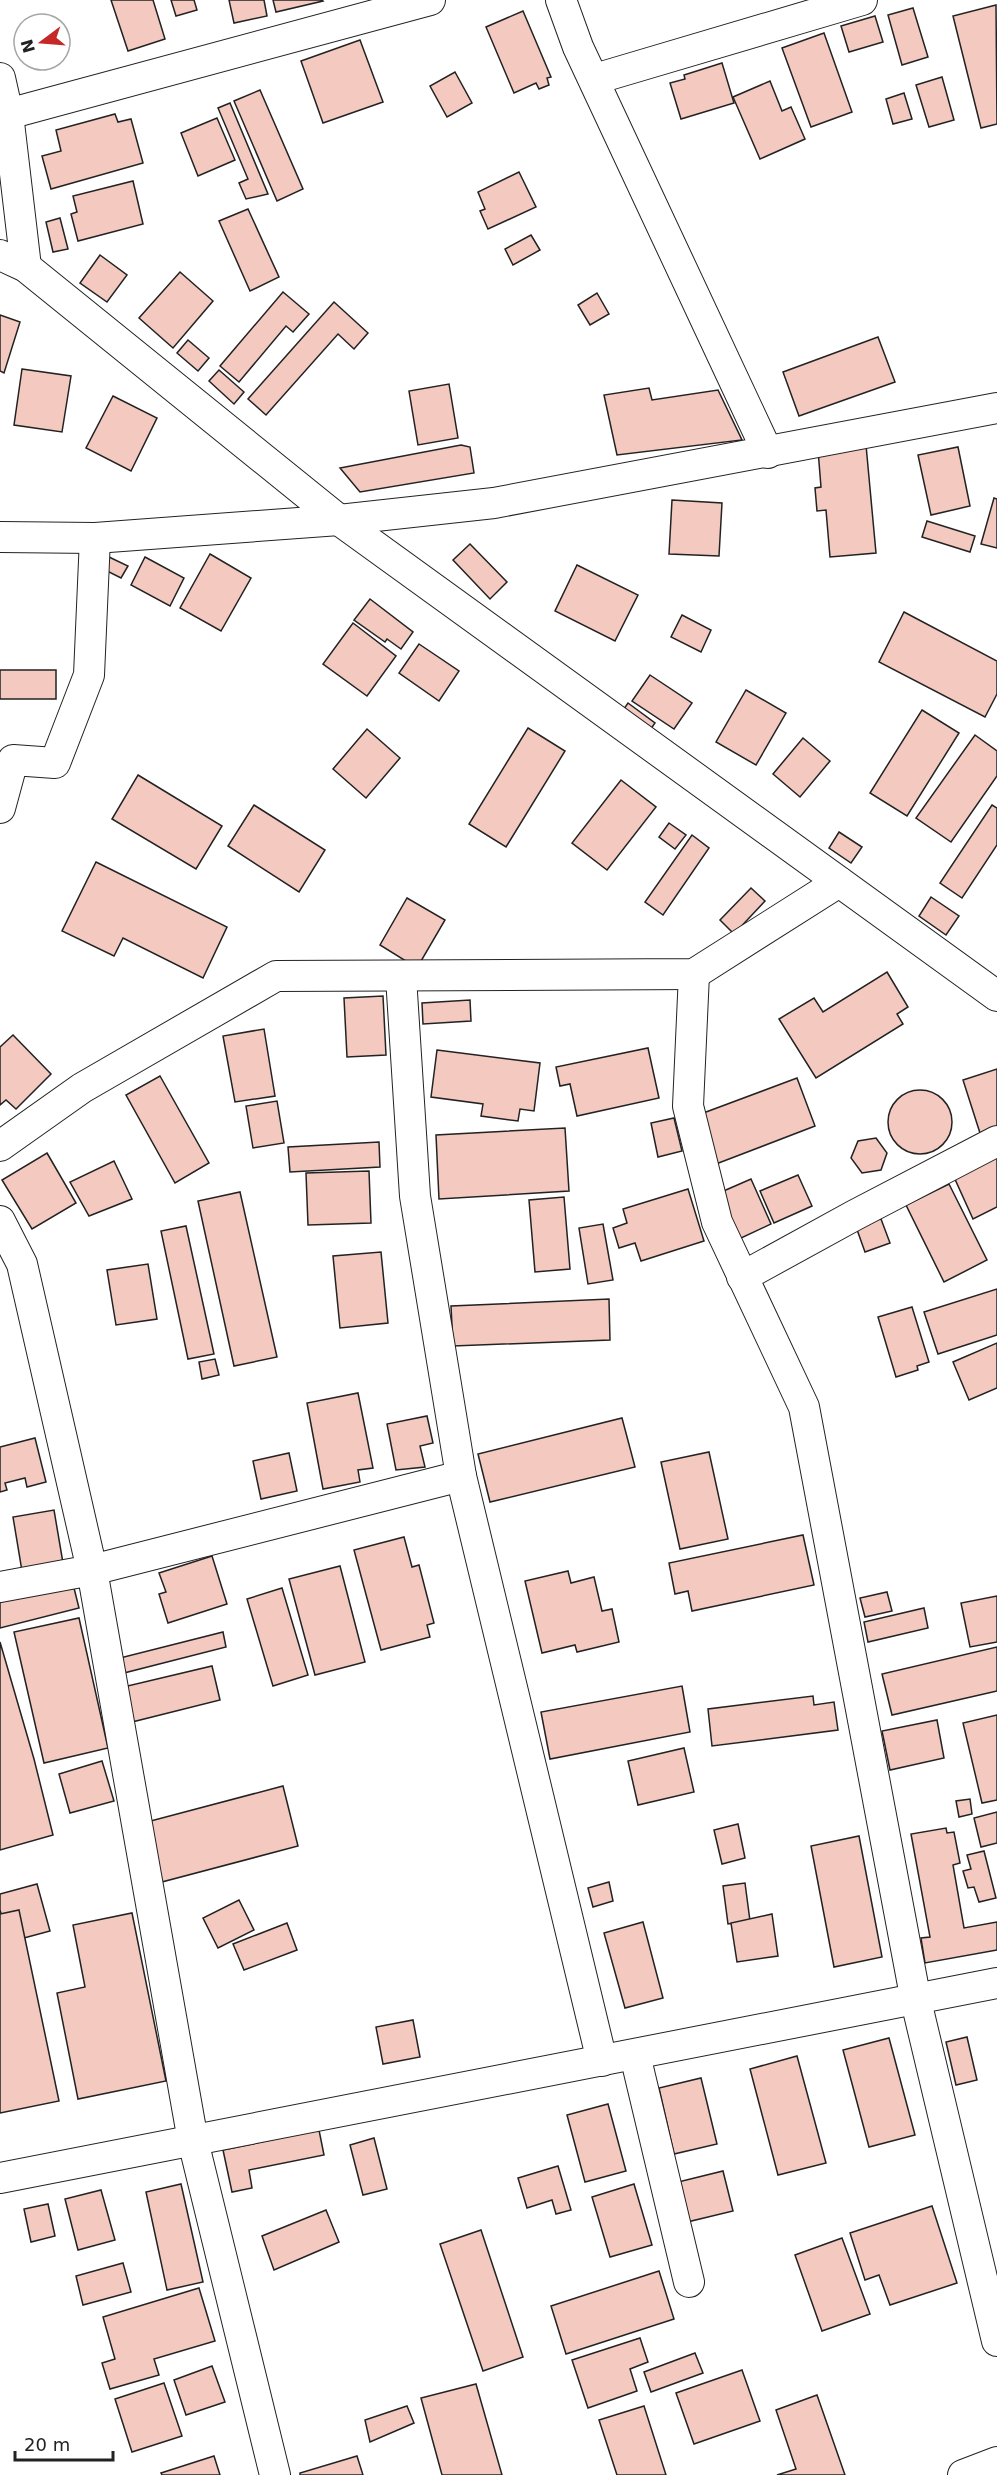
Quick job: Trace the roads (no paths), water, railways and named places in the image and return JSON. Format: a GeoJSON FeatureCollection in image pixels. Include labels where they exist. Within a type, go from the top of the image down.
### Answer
{"type":"FeatureCollection","features":[{"type":"Feature","properties":{"kind":"street"},"geometry":{"type":"LineString","coordinates":[[8,114],[430,0]]}},
{"type":"Feature","properties":{"kind":"street"},"geometry":{"type":"LineString","coordinates":[[561,0],[578,47],[768,453]]}},
{"type":"Feature","properties":{"kind":"street"},"geometry":{"type":"LineString","coordinates":[[595,80],[862,0]]}},
{"type":"Feature","properties":{"kind":"street"},"geometry":{"type":"LineString","coordinates":[[0,78],[8,114],[13,261],[339,520],[997,996]]}},
{"type":"Feature","properties":{"kind":"street"},"geometry":{"type":"LineString","coordinates":[[0,537],[95,538],[339,520],[494,503],[997,408]]}},
{"type":"Feature","properties":{"kind":"street"},"geometry":{"type":"LineString","coordinates":[[0,808],[13,760],[55,763],[89,675],[95,538]]}},
{"type":"Feature","properties":{"kind":"street"},"geometry":{"type":"LineString","coordinates":[[0,1146],[82,1088],[276,976],[694,974],[839,882]]}},
{"type":"Feature","properties":{"kind":"street"},"geometry":{"type":"LineString","coordinates":[[694,974],[688,1106],[717,1222],[804,1407],[916,2001],[997,2341]]}},
{"type":"Feature","properties":{"kind":"street"},"geometry":{"type":"LineString","coordinates":[[400,977],[415,1196],[461,1476],[602,2061]]}},
{"type":"Feature","properties":{"kind":"street"},"geometry":{"type":"LineString","coordinates":[[742,1277],[997,1141]]}},
{"type":"Feature","properties":{"kind":"street"},"geometry":{"type":"LineString","coordinates":[[0,1221],[22,1264],[92,1570],[193,2141],[275,2475]]}},
{"type":"Feature","properties":{"kind":"street"},"geometry":{"type":"LineString","coordinates":[[0,1587],[92,1570],[461,1476]]}},
{"type":"Feature","properties":{"kind":"street"},"geometry":{"type":"LineString","coordinates":[[0,2178],[916,2001],[997,1983]]}},
{"type":"Feature","properties":{"kind":"street"},"geometry":{"type":"LineString","coordinates":[[635,2055],[689,2282]]}},
{"type":"Feature","properties":{"kind":"street"},"geometry":{"type":"LineString","coordinates":[[963,2475],[997,2462]]}}]}
